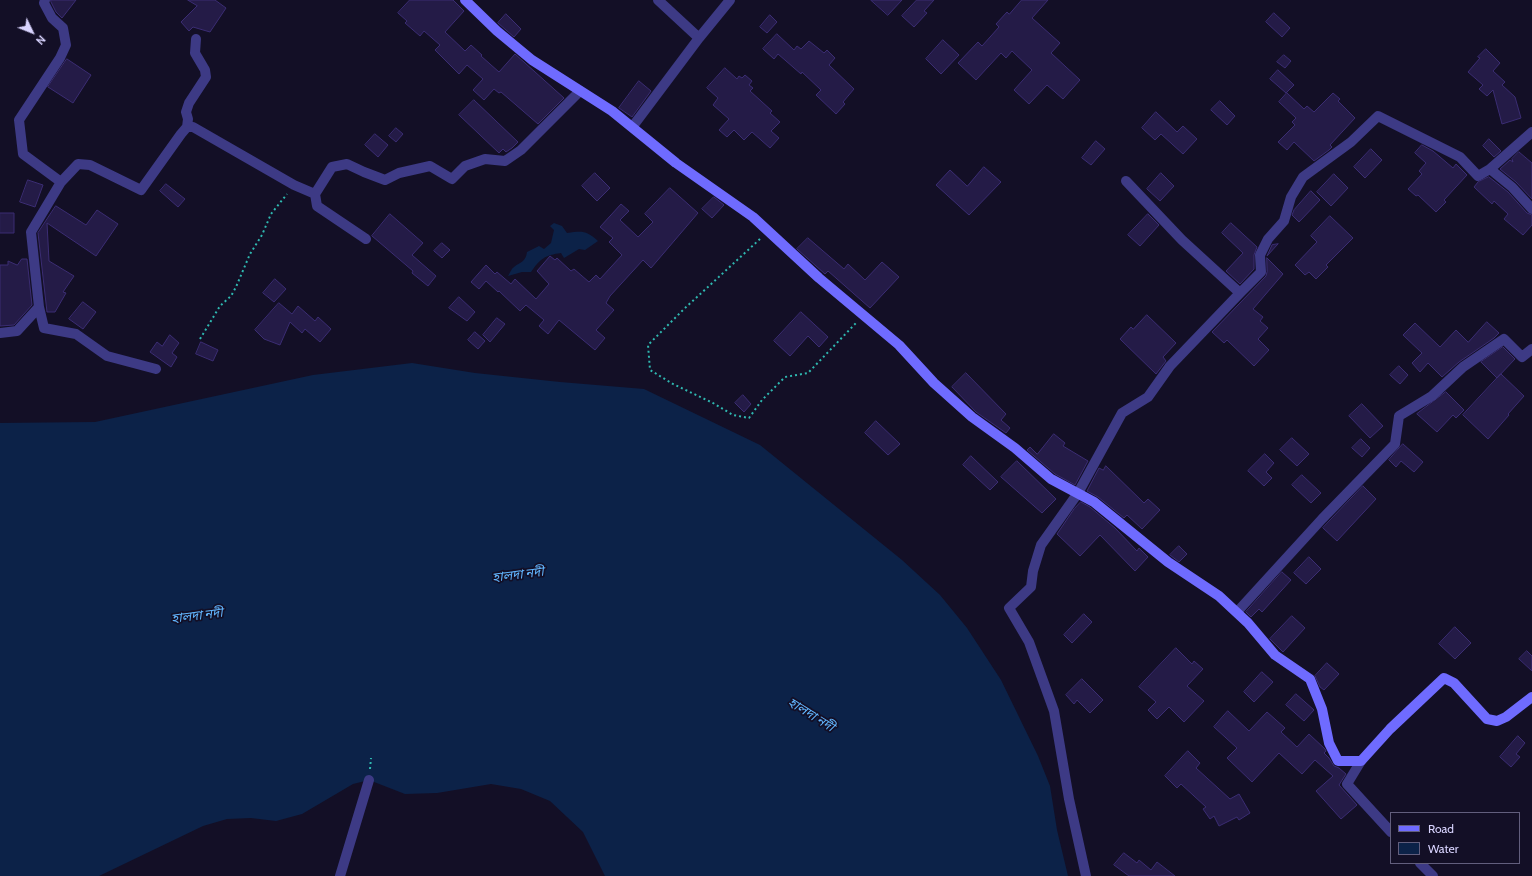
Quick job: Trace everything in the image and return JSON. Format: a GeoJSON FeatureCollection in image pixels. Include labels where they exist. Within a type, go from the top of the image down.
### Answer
{"type":"FeatureCollection","features":[{"type":"Feature","properties":{"kind":"street"},"geometry":{"type":"LineString","coordinates":[[45,0],[44,3],[52,18],[63,28],[66,45],[60,58],[19,120],[23,154],[62,182]]}},
{"type":"Feature","properties":{"kind":"street"},"geometry":{"type":"LineString","coordinates":[[465,0],[497,31],[532,60],[612,111],[676,163],[753,218],[819,278],[899,345],[934,383],[972,417],[1015,448],[1051,479],[1094,502],[1168,562],[1220,596],[1248,623],[1275,655],[1310,679],[1322,709],[1329,743],[1338,760],[1360,761]]}},
{"type":"Feature","properties":{"kind":"street"},"geometry":{"type":"LineString","coordinates":[[658,0],[699,38]]}},
{"type":"Feature","properties":{"kind":"street"},"geometry":{"type":"LineString","coordinates":[[632,126],[730,0]]}},
{"type":"Feature","properties":{"kind":"street"},"geometry":{"type":"LineString","coordinates":[[156,369],[107,356],[76,334],[44,328],[39,307],[32,232],[62,182],[78,164],[90,165],[141,190],[187,127],[188,119],[186,112],[189,103],[206,77],[205,70],[195,53],[196,39]]}},
{"type":"Feature","properties":{"kind":"street"},"geometry":{"type":"LineString","coordinates":[[366,239],[317,206],[315,194],[332,167],[347,164],[385,180],[399,173],[430,166],[452,179],[465,166],[485,159],[505,161],[521,150],[580,91]]}},
{"type":"Feature","properties":{"kind":"street"},"geometry":{"type":"LineString","coordinates":[[1086,876],[1054,711],[1029,642],[1009,608],[1031,587],[1033,571],[1041,545],[1078,493],[1122,413],[1148,397],[1170,366],[1261,272],[1260,255],[1268,239],[1284,221],[1291,197],[1302,177],[1351,142],[1378,116],[1460,157],[1478,176],[1490,169],[1532,132]]}},
{"type":"Feature","properties":{"kind":"street"},"geometry":{"type":"LineString","coordinates":[[187,127],[193,127],[294,185],[315,194]]}},
{"type":"Feature","properties":{"kind":"street"},"geometry":{"type":"LineString","coordinates":[[1490,169],[1512,187],[1532,209]]}},
{"type":"Feature","properties":{"kind":"street"},"geometry":{"type":"LineString","coordinates":[[1126,181],[1182,240],[1240,293]]}},
{"type":"Feature","properties":{"kind":"street"},"geometry":{"type":"LineString","coordinates":[[0,333],[17,331],[39,307]]}},
{"type":"Feature","properties":{"kind":"street"},"geometry":{"type":"LineString","coordinates":[[1237,612],[1322,519],[1395,444],[1399,416],[1432,396],[1463,366],[1504,339],[1522,357],[1532,349]]}},
{"type":"Feature","properties":{"kind":"street"},"geometry":{"type":"LineString","coordinates":[[1390,831],[1347,784],[1360,761],[1390,729],[1444,678],[1454,683],[1487,719],[1497,721],[1506,717],[1532,697]]}},
{"type":"Feature","properties":{"kind":"street"},"geometry":{"type":"LineString","coordinates":[[340,876],[369,780]]}},
{"type":"Feature","properties":{"kind":"street"},"geometry":{"type":"LineString","coordinates":[[1421,864],[1433,876]]}},
{"type":"Feature","properties":{"kind":"path"},"geometry":{"type":"LineString","coordinates":[[200,339],[220,306],[231,296],[250,254],[262,235],[272,214],[294,185]]}},
{"type":"Feature","properties":{"kind":"path"},"geometry":{"type":"LineString","coordinates":[[766,230],[759,241],[684,309],[648,345],[650,370],[673,384],[734,415],[749,418],[762,400],[785,377],[808,373],[863,316]]}},
{"type":"Feature","properties":{"kind":"water"},"geometry":{"type":"Polygon","coordinates":[[[554,223],[562,226],[567,233],[584,232],[598,241],[585,250],[579,249],[564,258],[561,253],[547,256],[537,264],[531,272],[522,272],[508,276],[513,268],[524,260],[527,252],[539,246],[544,249],[551,243],[554,230],[550,226],[554,223]]]}},
{"type":"Feature","properties":{"kind":"water","name":"হালদা নদী"},"geometry":{"type":"Polygon","coordinates":[[[412,363],[475,373],[644,389],[760,445],[902,560],[940,595],[967,628],[1001,680],[1038,756],[1050,786],[1057,830],[1068,876],[605,876],[583,832],[550,801],[521,789],[491,784],[437,793],[405,794],[369,780],[353,784],[302,814],[276,821],[251,818],[227,819],[203,826],[99,876],[0,876],[0,423],[95,422],[313,375],[412,363]]]}},
{"type":"Feature","properties":{"kind":"building"},"geometry":{"type":"Polygon","coordinates":[[[51,0],[76,0],[62,18],[56,12],[51,0]]]}},
{"type":"Feature","properties":{"kind":"building"},"geometry":{"type":"Polygon","coordinates":[[[188,0],[215,0],[226,8],[210,32],[193,27],[189,31],[181,22],[197,6],[188,0]]]}},
{"type":"Feature","properties":{"kind":"building"},"geometry":{"type":"Polygon","coordinates":[[[410,0],[453,0],[464,11],[445,32],[465,51],[471,45],[499,72],[515,54],[564,98],[538,124],[501,92],[499,93],[494,89],[484,100],[473,90],[483,79],[467,65],[459,74],[435,50],[440,45],[424,31],[420,36],[405,23],[407,21],[398,13],[410,0]]]}},
{"type":"Feature","properties":{"kind":"building"},"geometry":{"type":"Polygon","coordinates":[[[871,0],[902,0],[888,15],[871,0]]]}},
{"type":"Feature","properties":{"kind":"building"},"geometry":{"type":"Polygon","coordinates":[[[917,0],[934,0],[924,11],[927,13],[914,27],[902,16],[917,0]]]}},
{"type":"Feature","properties":{"kind":"building"},"geometry":{"type":"Polygon","coordinates":[[[1022,0],[1048,0],[1032,18],[1060,43],[1051,53],[1080,80],[1063,99],[1047,85],[1029,104],[1014,90],[1032,70],[1012,51],[1006,58],[1001,53],[976,80],[958,63],[978,42],[982,46],[999,27],[996,24],[1007,12],[1009,14],[1022,0]]]}},
{"type":"Feature","properties":{"kind":"building"},"geometry":{"type":"Polygon","coordinates":[[[1274,13],[1290,28],[1282,37],[1266,22],[1274,13]]]}},
{"type":"Feature","properties":{"kind":"building"},"geometry":{"type":"Polygon","coordinates":[[[506,14],[521,29],[514,37],[498,23],[506,14]]]}},
{"type":"Feature","properties":{"kind":"building"},"geometry":{"type":"Polygon","coordinates":[[[770,15],[777,22],[767,33],[760,27],[770,15]]]}},
{"type":"Feature","properties":{"kind":"building"},"geometry":{"type":"Polygon","coordinates":[[[777,34],[794,50],[797,46],[801,49],[809,41],[824,53],[827,50],[835,58],[829,65],[854,89],[843,102],[845,104],[836,114],[816,95],[821,90],[802,72],[801,74],[778,54],[774,59],[763,49],[777,34]]]}},
{"type":"Feature","properties":{"kind":"building"},"geometry":{"type":"Polygon","coordinates":[[[943,40],[959,55],[941,74],[926,59],[943,40]]]}},
{"type":"Feature","properties":{"kind":"building"},"geometry":{"type":"Polygon","coordinates":[[[1486,49],[1500,63],[1493,71],[1505,82],[1502,85],[1515,97],[1521,118],[1502,124],[1493,90],[1487,96],[1479,89],[1483,85],[1468,72],[1480,58],[1478,57],[1486,49]]]}},
{"type":"Feature","properties":{"kind":"building"},"geometry":{"type":"Polygon","coordinates":[[[1284,55],[1291,61],[1285,68],[1277,62],[1284,55]]]}},
{"type":"Feature","properties":{"kind":"building"},"geometry":{"type":"Polygon","coordinates":[[[67,59],[91,75],[73,103],[48,87],[67,59]]]}},
{"type":"Feature","properties":{"kind":"building"},"geometry":{"type":"Polygon","coordinates":[[[725,68],[737,79],[739,76],[742,78],[745,75],[752,81],[749,85],[753,88],[750,91],[772,111],[770,113],[780,122],[771,131],[779,138],[770,148],[752,132],[744,140],[734,130],[727,137],[719,130],[729,119],[713,105],[718,98],[707,88],[725,68]]]}},
{"type":"Feature","properties":{"kind":"building"},"geometry":{"type":"Polygon","coordinates":[[[1278,70],[1294,85],[1286,93],[1270,79],[1278,70]]]}},
{"type":"Feature","properties":{"kind":"building"},"geometry":{"type":"Polygon","coordinates":[[[639,81],[651,91],[632,117],[619,108],[639,81]]]}},
{"type":"Feature","properties":{"kind":"building"},"geometry":{"type":"Polygon","coordinates":[[[1287,93],[1304,109],[1307,106],[1314,112],[1333,93],[1340,99],[1338,101],[1355,118],[1330,145],[1332,147],[1314,161],[1294,142],[1287,150],[1278,142],[1295,125],[1292,122],[1296,118],[1279,102],[1287,93]]]}},
{"type":"Feature","properties":{"kind":"building"},"geometry":{"type":"Polygon","coordinates":[[[474,100],[518,142],[512,148],[506,152],[503,149],[499,153],[459,115],[474,100]]]}},
{"type":"Feature","properties":{"kind":"building"},"geometry":{"type":"Polygon","coordinates":[[[1220,101],[1235,116],[1227,125],[1211,110],[1220,101]]]}},
{"type":"Feature","properties":{"kind":"building"},"geometry":{"type":"Polygon","coordinates":[[[1156,112],[1177,132],[1183,126],[1197,139],[1183,154],[1161,134],[1155,140],[1142,128],[1156,112]]]}},
{"type":"Feature","properties":{"kind":"building"},"geometry":{"type":"Polygon","coordinates":[[[396,128],[403,134],[396,142],[389,136],[396,128]]]}},
{"type":"Feature","properties":{"kind":"building"},"geometry":{"type":"Polygon","coordinates":[[[375,134],[388,145],[378,157],[365,145],[375,134]]]}},
{"type":"Feature","properties":{"kind":"building"},"geometry":{"type":"Polygon","coordinates":[[[1489,139],[1501,151],[1494,157],[1483,146],[1489,139]]]}},
{"type":"Feature","properties":{"kind":"building"},"geometry":{"type":"Polygon","coordinates":[[[1096,141],[1105,149],[1091,165],[1082,158],[1096,141]]]}},
{"type":"Feature","properties":{"kind":"building"},"geometry":{"type":"Polygon","coordinates":[[[1422,145],[1433,151],[1453,168],[1456,164],[1467,175],[1444,200],[1446,202],[1436,212],[1418,195],[1416,196],[1408,189],[1422,174],[1419,171],[1426,163],[1415,153],[1422,145]]]}},
{"type":"Feature","properties":{"kind":"building"},"geometry":{"type":"Polygon","coordinates":[[[1371,149],[1382,160],[1365,178],[1354,167],[1371,149]]]}},
{"type":"Feature","properties":{"kind":"building"},"geometry":{"type":"Polygon","coordinates":[[[1519,152],[1532,163],[1532,199],[1516,182],[1500,169],[1510,160],[1513,162],[1512,159],[1519,152]]]}},
{"type":"Feature","properties":{"kind":"building"},"geometry":{"type":"Polygon","coordinates":[[[984,167],[1001,182],[969,215],[936,185],[950,170],[967,186],[984,167]]]}},
{"type":"Feature","properties":{"kind":"building"},"geometry":{"type":"Polygon","coordinates":[[[595,173],[610,188],[597,201],[582,186],[595,173]]]}},
{"type":"Feature","properties":{"kind":"building"},"geometry":{"type":"Polygon","coordinates":[[[1161,173],[1174,186],[1160,201],[1147,189],[1161,173]]]}},
{"type":"Feature","properties":{"kind":"building"},"geometry":{"type":"Polygon","coordinates":[[[1334,174],[1348,188],[1331,206],[1317,192],[1334,174]]]}},
{"type":"Feature","properties":{"kind":"building"},"geometry":{"type":"Polygon","coordinates":[[[1489,177],[1508,192],[1527,213],[1532,215],[1532,225],[1523,235],[1504,219],[1508,214],[1494,201],[1492,204],[1474,187],[1478,182],[1489,177]]]}},
{"type":"Feature","properties":{"kind":"building"},"geometry":{"type":"Polygon","coordinates":[[[28,180],[43,185],[35,207],[20,202],[28,180]]]}},
{"type":"Feature","properties":{"kind":"building"},"geometry":{"type":"Polygon","coordinates":[[[166,184],[185,199],[178,207],[160,191],[166,184]]]}},
{"type":"Feature","properties":{"kind":"building"},"geometry":{"type":"Polygon","coordinates":[[[670,188],[698,213],[651,268],[643,260],[610,296],[606,303],[614,310],[596,330],[605,338],[595,350],[559,320],[548,334],[539,326],[544,320],[526,305],[520,311],[486,281],[479,289],[471,282],[486,265],[495,274],[497,272],[511,284],[515,279],[536,299],[549,284],[537,271],[550,256],[555,260],[557,258],[571,271],[574,269],[589,282],[596,275],[600,279],[622,255],[609,242],[613,238],[600,227],[621,204],[629,211],[620,220],[638,237],[653,222],[645,214],[670,188]]]}},
{"type":"Feature","properties":{"kind":"building"},"geometry":{"type":"Polygon","coordinates":[[[1311,191],[1320,200],[1299,222],[1292,215],[1294,210],[1311,191]]]}},
{"type":"Feature","properties":{"kind":"building"},"geometry":{"type":"Polygon","coordinates":[[[714,197],[724,205],[712,218],[702,209],[714,197]]]}},
{"type":"Feature","properties":{"kind":"building"},"geometry":{"type":"Polygon","coordinates":[[[56,206],[86,225],[97,210],[118,224],[96,256],[47,223],[49,261],[74,276],[63,292],[66,293],[55,312],[47,312],[38,233],[56,206]]]}},
{"type":"Feature","properties":{"kind":"building"},"geometry":{"type":"Polygon","coordinates":[[[0,213],[14,213],[14,233],[0,233],[0,213]]]}},
{"type":"Feature","properties":{"kind":"building"},"geometry":{"type":"Polygon","coordinates":[[[390,214],[423,243],[412,255],[436,276],[428,286],[372,236],[390,214]]]}},
{"type":"Feature","properties":{"kind":"building"},"geometry":{"type":"Polygon","coordinates":[[[1148,214],[1159,225],[1140,246],[1128,235],[1148,214]]]}},
{"type":"Feature","properties":{"kind":"building"},"geometry":{"type":"Polygon","coordinates":[[[1330,216],[1353,238],[1326,265],[1328,267],[1316,279],[1309,272],[1305,275],[1295,265],[1317,242],[1311,236],[1330,216]]]}},
{"type":"Feature","properties":{"kind":"building"},"geometry":{"type":"Polygon","coordinates":[[[1231,223],[1257,247],[1254,255],[1254,269],[1240,284],[1226,271],[1243,253],[1222,233],[1231,223]]]}},
{"type":"Feature","properties":{"kind":"building"},"geometry":{"type":"Polygon","coordinates":[[[808,238],[844,269],[848,264],[865,280],[882,262],[899,277],[870,308],[828,271],[825,274],[797,249],[808,238]]]}},
{"type":"Feature","properties":{"kind":"building"},"geometry":{"type":"Polygon","coordinates":[[[442,243],[450,250],[442,258],[434,251],[442,243]]]}},
{"type":"Feature","properties":{"kind":"building"},"geometry":{"type":"Polygon","coordinates":[[[1278,244],[1267,256],[1272,245],[1278,244]]]}},
{"type":"Feature","properties":{"kind":"building"},"geometry":{"type":"Polygon","coordinates":[[[1267,258],[1283,274],[1253,309],[1263,317],[1260,321],[1268,328],[1258,339],[1269,350],[1254,366],[1227,340],[1224,343],[1212,332],[1266,276],[1267,258]]]}},
{"type":"Feature","properties":{"kind":"building"},"geometry":{"type":"Polygon","coordinates":[[[22,259],[27,259],[32,305],[14,325],[0,326],[0,265],[8,265],[8,261],[17,265],[22,259]]]}},
{"type":"Feature","properties":{"kind":"building"},"geometry":{"type":"Polygon","coordinates":[[[275,279],[286,289],[274,302],[263,293],[275,279]]]}},
{"type":"Feature","properties":{"kind":"building"},"geometry":{"type":"Polygon","coordinates":[[[459,297],[475,312],[467,321],[449,308],[459,297]]]}},
{"type":"Feature","properties":{"kind":"building"},"geometry":{"type":"Polygon","coordinates":[[[83,302],[96,312],[83,329],[69,319],[83,302]]]}},
{"type":"Feature","properties":{"kind":"building"},"geometry":{"type":"Polygon","coordinates":[[[279,303],[292,314],[298,306],[315,321],[318,317],[331,329],[320,342],[305,329],[302,333],[290,322],[280,345],[264,339],[255,330],[279,303]]]}},
{"type":"Feature","properties":{"kind":"building"},"geometry":{"type":"Polygon","coordinates":[[[801,312],[828,337],[819,347],[808,336],[790,356],[774,341],[801,312]]]}},
{"type":"Feature","properties":{"kind":"building"},"geometry":{"type":"Polygon","coordinates":[[[1147,315],[1176,343],[1163,357],[1166,361],[1156,374],[1120,339],[1131,327],[1133,329],[1147,315]]]}},
{"type":"Feature","properties":{"kind":"building"},"geometry":{"type":"Polygon","coordinates":[[[497,318],[505,324],[490,342],[483,335],[497,318]]]}},
{"type":"Feature","properties":{"kind":"building"},"geometry":{"type":"Polygon","coordinates":[[[1487,322],[1499,333],[1459,362],[1442,377],[1428,363],[1420,372],[1412,363],[1422,353],[1403,335],[1415,323],[1440,347],[1456,330],[1468,342],[1487,322]]]}},
{"type":"Feature","properties":{"kind":"building"},"geometry":{"type":"Polygon","coordinates":[[[475,332],[485,341],[478,349],[468,340],[475,332]]]}},
{"type":"Feature","properties":{"kind":"building"},"geometry":{"type":"Polygon","coordinates":[[[170,335],[179,343],[172,353],[177,357],[171,367],[150,352],[157,342],[162,346],[170,335]]]}},
{"type":"Feature","properties":{"kind":"building"},"geometry":{"type":"Polygon","coordinates":[[[201,342],[218,350],[213,361],[196,354],[201,342]]]}},
{"type":"Feature","properties":{"kind":"building"},"geometry":{"type":"Polygon","coordinates":[[[1503,347],[1515,359],[1497,378],[1481,362],[1503,347]]]}},
{"type":"Feature","properties":{"kind":"building"},"geometry":{"type":"Polygon","coordinates":[[[1399,366],[1408,375],[1400,384],[1390,375],[1399,366]]]}},
{"type":"Feature","properties":{"kind":"building"},"geometry":{"type":"Polygon","coordinates":[[[966,373],[1006,414],[1001,420],[1010,428],[1006,433],[976,412],[952,387],[966,373]]]}},
{"type":"Feature","properties":{"kind":"building"},"geometry":{"type":"Polygon","coordinates":[[[1501,374],[1524,396],[1488,439],[1463,415],[1501,374]]]}},
{"type":"Feature","properties":{"kind":"building"},"geometry":{"type":"Polygon","coordinates":[[[1446,392],[1464,410],[1456,418],[1453,415],[1437,432],[1417,414],[1446,392]]]}},
{"type":"Feature","properties":{"kind":"building"},"geometry":{"type":"Polygon","coordinates":[[[743,395],[751,404],[744,412],[735,403],[743,395]]]}},
{"type":"Feature","properties":{"kind":"building"},"geometry":{"type":"Polygon","coordinates":[[[1362,404],[1383,426],[1370,438],[1349,416],[1362,404]]]}},
{"type":"Feature","properties":{"kind":"building"},"geometry":{"type":"Polygon","coordinates":[[[876,421],[900,444],[888,455],[865,433],[876,421]]]}},
{"type":"Feature","properties":{"kind":"building"},"geometry":{"type":"Polygon","coordinates":[[[1054,434],[1065,443],[1063,446],[1088,461],[1075,485],[1055,474],[1027,450],[1030,447],[1037,454],[1054,434]]]}},
{"type":"Feature","properties":{"kind":"building"},"geometry":{"type":"Polygon","coordinates":[[[1292,438],[1309,454],[1297,466],[1280,450],[1292,438]]]}},
{"type":"Feature","properties":{"kind":"building"},"geometry":{"type":"Polygon","coordinates":[[[1361,439],[1370,448],[1362,457],[1352,448],[1361,439]]]}},
{"type":"Feature","properties":{"kind":"building"},"geometry":{"type":"Polygon","coordinates":[[[1403,444],[1423,462],[1414,472],[1401,461],[1396,467],[1389,460],[1403,444]]]}},
{"type":"Feature","properties":{"kind":"building"},"geometry":{"type":"Polygon","coordinates":[[[1265,454],[1274,463],[1266,472],[1272,478],[1264,486],[1248,471],[1265,454]]]}},
{"type":"Feature","properties":{"kind":"building"},"geometry":{"type":"Polygon","coordinates":[[[971,456],[998,482],[990,490],[963,465],[971,456]]]}},
{"type":"Feature","properties":{"kind":"building"},"geometry":{"type":"Polygon","coordinates":[[[1017,461],[1056,499],[1042,513],[1001,477],[1017,461]]]}},
{"type":"Feature","properties":{"kind":"building"},"geometry":{"type":"Polygon","coordinates":[[[1106,466],[1144,503],[1148,499],[1160,510],[1142,529],[1127,515],[1124,518],[1098,497],[1087,491],[1099,468],[1103,470],[1106,466]]]}},
{"type":"Feature","properties":{"kind":"building"},"geometry":{"type":"Polygon","coordinates":[[[1302,475],[1321,493],[1311,503],[1292,485],[1302,475]]]}},
{"type":"Feature","properties":{"kind":"building"},"geometry":{"type":"Polygon","coordinates":[[[1363,486],[1376,499],[1337,541],[1323,528],[1363,486]]]}},
{"type":"Feature","properties":{"kind":"building"},"geometry":{"type":"Polygon","coordinates":[[[1081,502],[1090,507],[1115,528],[1137,551],[1139,548],[1148,557],[1135,571],[1100,535],[1080,556],[1057,534],[1074,509],[1081,502]]]}},
{"type":"Feature","properties":{"kind":"building"},"geometry":{"type":"Polygon","coordinates":[[[1179,546],[1187,554],[1179,562],[1170,555],[1179,546]]]}},
{"type":"Feature","properties":{"kind":"building"},"geometry":{"type":"Polygon","coordinates":[[[1309,557],[1321,569],[1306,584],[1294,573],[1309,557]]]}},
{"type":"Feature","properties":{"kind":"building"},"geometry":{"type":"Polygon","coordinates":[[[1282,572],[1291,580],[1262,612],[1259,609],[1251,617],[1246,612],[1282,572]]]}},
{"type":"Feature","properties":{"kind":"building"},"geometry":{"type":"Polygon","coordinates":[[[1084,614],[1092,622],[1072,643],[1064,635],[1084,614]]]}},
{"type":"Feature","properties":{"kind":"building"},"geometry":{"type":"Polygon","coordinates":[[[1292,616],[1305,628],[1283,652],[1270,639],[1292,616]]]}},
{"type":"Feature","properties":{"kind":"building"},"geometry":{"type":"Polygon","coordinates":[[[1455,627],[1471,643],[1455,659],[1439,644],[1455,627]]]}},
{"type":"Feature","properties":{"kind":"building"},"geometry":{"type":"Polygon","coordinates":[[[1176,648],[1192,664],[1194,661],[1203,669],[1187,686],[1204,701],[1184,722],[1169,707],[1157,719],[1148,710],[1156,702],[1139,687],[1176,648]]]}},
{"type":"Feature","properties":{"kind":"building"},"geometry":{"type":"Polygon","coordinates":[[[1527,651],[1532,656],[1532,671],[1519,659],[1527,651]]]}},
{"type":"Feature","properties":{"kind":"building"},"geometry":{"type":"Polygon","coordinates":[[[1327,663],[1339,674],[1324,690],[1320,687],[1315,676],[1327,663]]]}},
{"type":"Feature","properties":{"kind":"building"},"geometry":{"type":"Polygon","coordinates":[[[1262,672],[1273,682],[1254,702],[1244,692],[1262,672]]]}},
{"type":"Feature","properties":{"kind":"building"},"geometry":{"type":"Polygon","coordinates":[[[1082,679],[1103,700],[1090,713],[1077,700],[1074,704],[1066,695],[1082,679]]]}},
{"type":"Feature","properties":{"kind":"building"},"geometry":{"type":"Polygon","coordinates":[[[1296,694],[1314,710],[1304,721],[1286,705],[1296,694]]]}},
{"type":"Feature","properties":{"kind":"building"},"geometry":{"type":"Polygon","coordinates":[[[1228,711],[1249,731],[1267,712],[1285,728],[1281,732],[1297,747],[1309,734],[1325,749],[1326,751],[1324,753],[1334,766],[1346,774],[1339,785],[1357,805],[1341,819],[1316,791],[1333,776],[1315,760],[1302,774],[1279,753],[1252,782],[1227,758],[1237,748],[1214,727],[1228,711]]]}},
{"type":"Feature","properties":{"kind":"building"},"geometry":{"type":"Polygon","coordinates":[[[1518,736],[1525,743],[1516,754],[1520,757],[1511,767],[1500,757],[1518,736]]]}},
{"type":"Feature","properties":{"kind":"building"},"geometry":{"type":"Polygon","coordinates":[[[1188,751],[1200,763],[1196,768],[1230,799],[1239,794],[1250,813],[1239,820],[1237,817],[1219,826],[1214,816],[1210,819],[1203,809],[1206,807],[1181,784],[1177,788],[1165,776],[1188,751]]]}},
{"type":"Feature","properties":{"kind":"building"},"geometry":{"type":"Polygon","coordinates":[[[1124,853],[1137,863],[1139,860],[1151,870],[1157,862],[1175,876],[1129,876],[1114,865],[1124,853]]]}}]}
